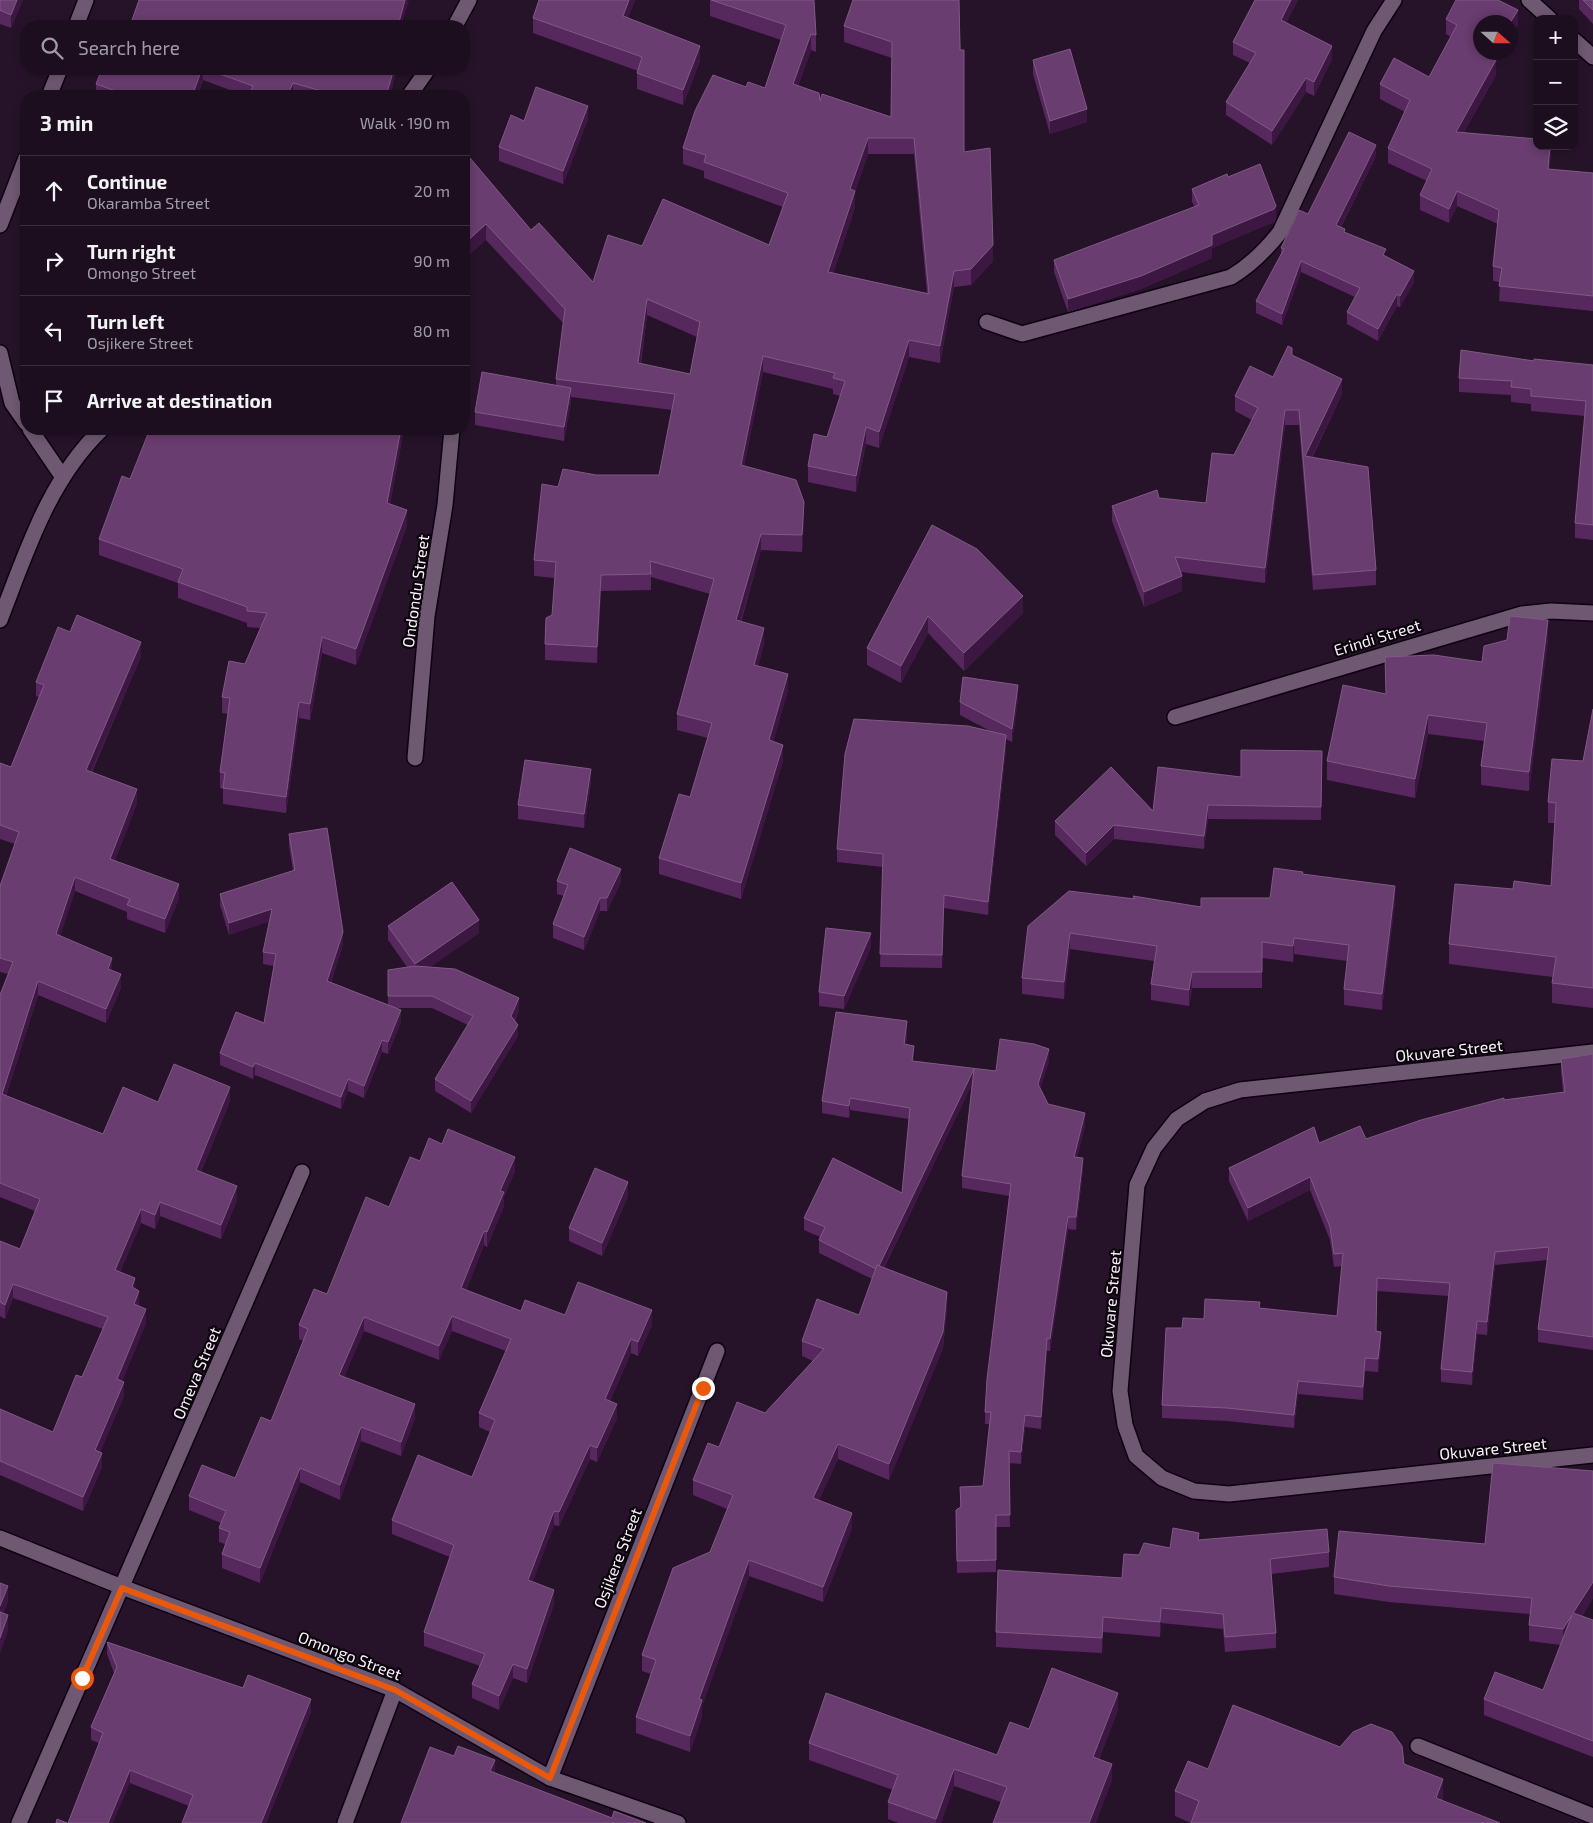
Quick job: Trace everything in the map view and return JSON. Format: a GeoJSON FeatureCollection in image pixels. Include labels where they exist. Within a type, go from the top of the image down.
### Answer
{"type":"FeatureCollection","features":[{"type":"Feature","properties":{"kind":"street"},"geometry":{"type":"LineString","coordinates":[[78,20],[86,0]]}},
{"type":"Feature","properties":{"kind":"street"},"geometry":{"type":"LineString","coordinates":[[458,20],[469,0]]}},
{"type":"Feature","properties":{"kind":"street"},"geometry":{"type":"LineString","coordinates":[[988,322],[1022,334],[1231,277],[1247,267],[1263,254],[1280,232],[1374,31],[1394,0]]}},
{"type":"Feature","properties":{"kind":"street"},"geometry":{"type":"LineString","coordinates":[[1529,0],[1546,15]]}},
{"type":"Feature","properties":{"kind":"street"},"geometry":{"type":"LineString","coordinates":[[1578,44],[1593,57]]}},
{"type":"Feature","properties":{"kind":"street"},"geometry":{"type":"LineString","coordinates":[[51,90],[58,75]]}},
{"type":"Feature","properties":{"kind":"street"},"geometry":{"type":"LineString","coordinates":[[413,90],[424,75]]}},
{"type":"Feature","properties":{"kind":"street"},"geometry":{"type":"LineString","coordinates":[[0,225],[20,173]]}},
{"type":"Feature","properties":{"kind":"street"},"geometry":{"type":"LineString","coordinates":[[0,353],[12,403],[20,414]]}},
{"type":"Feature","properties":{"kind":"street"},"geometry":{"type":"LineString","coordinates":[[34,435],[62,476]]}},
{"type":"Feature","properties":{"kind":"street"},"geometry":{"type":"LineString","coordinates":[[0,620],[26,553],[62,476],[97,435]]}},
{"type":"Feature","properties":{"kind":"street","name":"Ondondu Street"},"geometry":{"type":"LineString","coordinates":[[415,758],[427,616],[445,505],[451,435]]}},
{"type":"Feature","properties":{"kind":"street","name":"Erindi Street"},"geometry":{"type":"LineString","coordinates":[[1175,717],[1522,614],[1551,611],[1593,613]]}},
{"type":"Feature","properties":{"kind":"street","name":"Okuvare Street"},"geometry":{"type":"LineString","coordinates":[[1593,1052],[1240,1090],[1204,1101],[1177,1119],[1154,1148],[1137,1185],[1120,1391],[1125,1425],[1136,1456],[1162,1478],[1194,1490],[1230,1494],[1593,1455]]}},
{"type":"Feature","properties":{"kind":"street","name":"Omeva Street"},"geometry":{"type":"LineString","coordinates":[[19,1823],[302,1172]]}},
{"type":"Feature","properties":{"kind":"street","name":"Osjikere Street"},"geometry":{"type":"LineString","coordinates":[[550,1778],[718,1351]]}},
{"type":"Feature","properties":{"kind":"street","name":"Omongo Street"},"geometry":{"type":"LineString","coordinates":[[0,1538],[122,1588],[395,1690],[550,1778],[678,1823]]}},
{"type":"Feature","properties":{"kind":"street"},"geometry":{"type":"LineString","coordinates":[[345,1823],[395,1690]]}},
{"type":"Feature","properties":{"kind":"street"},"geometry":{"type":"LineString","coordinates":[[1418,1746],[1593,1816]]}},
{"type":"Feature","properties":{"kind":"building"},"geometry":{"type":"Polygon","coordinates":[[[0,0],[17,0],[11,15],[0,10],[0,0]]]}},
{"type":"Feature","properties":{"kind":"building"},"geometry":{"type":"Polygon","coordinates":[[[139,0],[405,0],[400,20],[132,20],[139,0]]]}},
{"type":"Feature","properties":{"kind":"building"},"geometry":{"type":"Polygon","coordinates":[[[539,0],[629,0],[623,16],[700,46],[683,90],[637,73],[642,57],[533,18],[539,0]]]}},
{"type":"Feature","properties":{"kind":"building"},"geometry":{"type":"Polygon","coordinates":[[[711,0],[814,0],[816,35],[811,34],[793,84],[819,93],[820,101],[822,94],[891,117],[892,42],[844,26],[853,0],[959,0],[960,50],[964,50],[964,152],[990,148],[993,245],[971,269],[954,271],[940,346],[909,340],[879,432],[866,427],[856,476],[808,466],[814,434],[827,437],[845,381],[833,378],[835,373],[763,356],[741,465],[796,480],[804,502],[802,535],[761,534],[736,620],[764,628],[754,665],[788,674],[769,740],[783,745],[741,883],[659,858],[679,794],[690,797],[712,723],[677,714],[714,579],[650,561],[651,574],[601,575],[597,647],[545,644],[546,618],[552,615],[556,562],[534,560],[542,484],[558,487],[563,469],[596,475],[659,475],[675,394],[556,379],[565,309],[486,224],[470,239],[470,158],[531,230],[539,223],[593,282],[608,235],[642,246],[663,199],[769,245],[788,193],[704,162],[706,155],[683,148],[695,111],[713,75],[746,87],[748,82],[765,88],[786,25],[711,0]],[[868,138],[850,189],[855,191],[828,272],[929,294],[914,138],[868,138]],[[647,299],[638,363],[690,374],[700,322],[647,299]]]}},
{"type":"Feature","properties":{"kind":"building"},"geometry":{"type":"Polygon","coordinates":[[[1255,0],[1291,0],[1281,20],[1332,46],[1314,82],[1306,78],[1272,131],[1226,102],[1256,53],[1233,42],[1255,0]]]}},
{"type":"Feature","properties":{"kind":"building"},"geometry":{"type":"Polygon","coordinates":[[[1456,0],[1498,0],[1518,10],[1515,15],[1473,15],[1473,60],[1496,60],[1456,132],[1533,139],[1533,150],[1550,150],[1548,169],[1593,173],[1593,296],[1499,286],[1502,268],[1493,266],[1499,210],[1457,191],[1449,209],[1420,195],[1432,169],[1388,148],[1410,100],[1380,84],[1394,58],[1429,77],[1457,25],[1446,19],[1456,0]]]}},
{"type":"Feature","properties":{"kind":"building"},"geometry":{"type":"Polygon","coordinates":[[[1583,0],[1593,0],[1593,10],[1583,0]]]}},
{"type":"Feature","properties":{"kind":"building"},"geometry":{"type":"Polygon","coordinates":[[[1070,49],[1087,109],[1050,121],[1033,60],[1070,49]]]}},
{"type":"Feature","properties":{"kind":"building"},"geometry":{"type":"Polygon","coordinates":[[[100,75],[200,75],[194,90],[113,90],[96,84],[100,75]]]}},
{"type":"Feature","properties":{"kind":"building"},"geometry":{"type":"Polygon","coordinates":[[[223,75],[392,75],[388,90],[318,90],[293,83],[290,90],[251,90],[253,86],[223,75]]]}},
{"type":"Feature","properties":{"kind":"building"},"geometry":{"type":"Polygon","coordinates":[[[536,87],[588,106],[563,171],[499,147],[511,115],[524,121],[536,87]]]}},
{"type":"Feature","properties":{"kind":"building"},"geometry":{"type":"Polygon","coordinates":[[[1349,132],[1376,145],[1336,225],[1345,229],[1344,232],[1386,249],[1383,255],[1414,271],[1400,296],[1397,294],[1378,329],[1347,312],[1360,288],[1301,261],[1282,314],[1256,301],[1284,249],[1281,248],[1299,210],[1308,214],[1349,132]]]}},
{"type":"Feature","properties":{"kind":"building"},"geometry":{"type":"Polygon","coordinates":[[[1260,164],[1276,206],[1274,209],[1212,235],[1212,245],[1141,276],[1068,299],[1054,260],[1199,205],[1192,189],[1227,174],[1228,177],[1260,164]]]}},
{"type":"Feature","properties":{"kind":"building"},"geometry":{"type":"Polygon","coordinates":[[[1288,346],[1292,348],[1292,355],[1342,379],[1305,456],[1368,467],[1376,570],[1313,575],[1299,410],[1285,410],[1265,568],[1175,557],[1182,576],[1144,592],[1112,506],[1157,490],[1159,498],[1206,503],[1212,453],[1234,455],[1258,408],[1235,396],[1250,366],[1273,377],[1288,346]]]}},
{"type":"Feature","properties":{"kind":"building"},"geometry":{"type":"Polygon","coordinates":[[[1461,350],[1534,361],[1534,359],[1593,365],[1593,525],[1575,523],[1586,401],[1531,396],[1531,389],[1511,387],[1512,381],[1459,378],[1461,350]]]}},
{"type":"Feature","properties":{"kind":"building"},"geometry":{"type":"Polygon","coordinates":[[[482,372],[571,388],[564,427],[475,412],[482,372]]]}},
{"type":"Feature","properties":{"kind":"building"},"geometry":{"type":"Polygon","coordinates":[[[148,435],[400,435],[387,503],[407,510],[356,649],[322,637],[310,704],[299,702],[286,797],[223,788],[225,773],[220,772],[230,698],[222,697],[229,661],[245,664],[267,613],[247,611],[247,607],[178,582],[183,569],[99,539],[122,476],[130,479],[148,435]]]}},
{"type":"Feature","properties":{"kind":"building"},"geometry":{"type":"Polygon","coordinates":[[[932,525],[977,549],[1023,596],[964,653],[928,616],[901,666],[867,648],[932,525]]]}},
{"type":"Feature","properties":{"kind":"building"},"geometry":{"type":"Polygon","coordinates":[[[77,615],[141,642],[86,770],[137,789],[110,859],[179,884],[165,919],[127,905],[130,899],[75,877],[56,934],[112,958],[108,969],[121,974],[106,1009],[38,981],[2,1094],[103,1134],[123,1087],[158,1102],[174,1064],[230,1087],[196,1170],[237,1186],[221,1225],[160,1202],[155,1215],[141,1209],[115,1270],[135,1278],[132,1287],[139,1291],[134,1304],[146,1309],[117,1379],[124,1382],[95,1450],[102,1453],[83,1497],[0,1461],[0,1409],[53,1432],[76,1375],[82,1377],[108,1317],[13,1284],[5,1305],[0,1302],[0,1241],[20,1249],[40,1199],[0,1183],[0,995],[13,962],[0,958],[0,886],[19,832],[0,825],[0,763],[11,767],[44,685],[36,682],[58,627],[70,632],[77,615]]]}},
{"type":"Feature","properties":{"kind":"building"},"geometry":{"type":"Polygon","coordinates":[[[1510,616],[1548,620],[1529,772],[1481,766],[1487,723],[1428,715],[1415,779],[1327,761],[1343,685],[1386,694],[1385,657],[1434,655],[1482,662],[1484,646],[1507,640],[1510,616]]]}},
{"type":"Feature","properties":{"kind":"building"},"geometry":{"type":"Polygon","coordinates":[[[963,677],[1018,685],[1012,729],[960,702],[963,677]]]}},
{"type":"Feature","properties":{"kind":"building"},"geometry":{"type":"Polygon","coordinates":[[[1593,709],[1593,988],[1552,983],[1556,957],[1449,944],[1455,884],[1513,889],[1514,881],[1551,886],[1556,803],[1548,802],[1552,759],[1583,761],[1593,709]]]}},
{"type":"Feature","properties":{"kind":"building"},"geometry":{"type":"Polygon","coordinates":[[[854,719],[968,726],[1006,735],[988,902],[944,895],[942,955],[880,954],[883,854],[837,849],[845,754],[854,719]]]}},
{"type":"Feature","properties":{"kind":"building"},"geometry":{"type":"Polygon","coordinates":[[[1241,750],[1322,751],[1321,807],[1208,805],[1204,836],[1114,825],[1086,853],[1055,821],[1111,767],[1153,811],[1158,767],[1241,777],[1241,750]]]}},
{"type":"Feature","properties":{"kind":"building"},"geometry":{"type":"Polygon","coordinates":[[[525,760],[591,769],[584,814],[518,805],[525,760]]]}},
{"type":"Feature","properties":{"kind":"building"},"geometry":{"type":"Polygon","coordinates":[[[327,828],[343,932],[327,981],[401,1010],[388,1042],[382,1040],[364,1086],[348,1079],[341,1097],[255,1063],[253,1067],[220,1053],[236,1012],[264,1023],[276,954],[263,952],[272,909],[229,923],[220,894],[295,870],[289,834],[327,828]]]}},
{"type":"Feature","properties":{"kind":"building"},"geometry":{"type":"Polygon","coordinates":[[[570,848],[621,869],[607,898],[600,898],[584,937],[553,924],[568,885],[557,881],[570,848]]]}},
{"type":"Feature","properties":{"kind":"building"},"geometry":{"type":"Polygon","coordinates":[[[1274,868],[1303,872],[1302,874],[1395,886],[1382,994],[1344,989],[1349,945],[1294,938],[1293,946],[1262,942],[1262,972],[1192,972],[1189,990],[1151,984],[1157,946],[1070,933],[1064,982],[1022,978],[1028,926],[1069,891],[1135,899],[1133,896],[1201,907],[1201,898],[1270,898],[1274,868]]]}},
{"type":"Feature","properties":{"kind":"building"},"geometry":{"type":"Polygon","coordinates":[[[452,882],[479,920],[415,964],[388,926],[452,882]]]}},
{"type":"Feature","properties":{"kind":"building"},"geometry":{"type":"Polygon","coordinates":[[[826,928],[871,933],[844,996],[819,992],[826,928]]]}},
{"type":"Feature","properties":{"kind":"building"},"geometry":{"type":"Polygon","coordinates":[[[415,966],[455,969],[519,998],[511,1016],[518,1025],[471,1101],[435,1079],[473,1016],[432,996],[388,996],[388,970],[415,966]]]}},
{"type":"Feature","properties":{"kind":"building"},"geometry":{"type":"Polygon","coordinates":[[[836,1012],[907,1021],[904,1044],[914,1046],[912,1061],[996,1071],[1000,1039],[1034,1044],[1049,1049],[1038,1084],[1048,1104],[1085,1113],[1074,1157],[1083,1158],[1076,1217],[1068,1217],[1050,1339],[1047,1338],[1041,1417],[1025,1415],[1021,1452],[1009,1451],[1010,1515],[996,1515],[996,1560],[957,1561],[956,1510],[961,1507],[960,1487],[983,1486],[991,1412],[985,1412],[987,1379],[1011,1184],[962,1176],[974,1069],[879,1266],[877,1265],[876,1269],[819,1240],[825,1227],[804,1218],[833,1158],[902,1193],[910,1108],[850,1098],[849,1106],[822,1101],[836,1012]]]}},
{"type":"Feature","properties":{"kind":"building"},"geometry":{"type":"Polygon","coordinates":[[[1593,1054],[1593,1337],[1538,1329],[1549,1247],[1495,1252],[1487,1322],[1477,1321],[1472,1372],[1441,1369],[1450,1283],[1377,1278],[1376,1331],[1381,1332],[1378,1359],[1365,1358],[1363,1387],[1298,1381],[1294,1415],[1227,1408],[1162,1405],[1166,1328],[1182,1328],[1183,1318],[1204,1319],[1205,1299],[1260,1302],[1259,1308],[1337,1316],[1343,1253],[1334,1254],[1330,1227],[1310,1177],[1248,1208],[1229,1168],[1314,1127],[1319,1143],[1360,1126],[1366,1139],[1421,1120],[1504,1098],[1504,1100],[1565,1092],[1561,1059],[1593,1054]]]}},
{"type":"Feature","properties":{"kind":"building"},"geometry":{"type":"Polygon","coordinates":[[[448,1129],[515,1157],[500,1191],[504,1192],[487,1232],[484,1231],[461,1288],[521,1311],[525,1300],[565,1315],[578,1282],[652,1310],[638,1342],[631,1339],[605,1399],[617,1404],[597,1448],[590,1445],[559,1512],[554,1511],[528,1580],[554,1590],[527,1669],[513,1664],[499,1696],[472,1684],[485,1654],[424,1632],[454,1545],[392,1520],[418,1455],[472,1477],[495,1420],[479,1413],[511,1339],[452,1316],[439,1346],[364,1317],[339,1375],[415,1404],[401,1442],[361,1427],[340,1485],[300,1468],[260,1568],[222,1554],[230,1532],[219,1528],[226,1511],[189,1496],[202,1465],[235,1478],[261,1417],[271,1421],[308,1329],[299,1325],[314,1289],[327,1294],[366,1197],[389,1207],[410,1157],[420,1161],[429,1138],[442,1144],[448,1129]]]}},
{"type":"Feature","properties":{"kind":"building"},"geometry":{"type":"Polygon","coordinates":[[[595,1168],[628,1182],[602,1243],[569,1228],[595,1168]]]}},
{"type":"Feature","properties":{"kind":"building"},"geometry":{"type":"Polygon","coordinates":[[[877,1265],[947,1292],[943,1332],[889,1464],[838,1444],[813,1498],[852,1513],[823,1587],[749,1560],[699,1699],[702,1700],[690,1736],[636,1717],[656,1660],[642,1655],[673,1568],[710,1552],[733,1495],[693,1480],[708,1443],[719,1447],[737,1402],[765,1413],[824,1349],[802,1341],[817,1299],[859,1315],[877,1265]]]}},
{"type":"Feature","properties":{"kind":"building"},"geometry":{"type":"Polygon","coordinates":[[[1493,1463],[1593,1471],[1593,1582],[1573,1613],[1593,1620],[1593,1741],[1484,1699],[1495,1672],[1543,1690],[1572,1615],[1563,1629],[1529,1625],[1532,1598],[1389,1586],[1334,1577],[1339,1531],[1485,1544],[1493,1463]]]}},
{"type":"Feature","properties":{"kind":"building"},"geometry":{"type":"Polygon","coordinates":[[[1173,1528],[1199,1533],[1198,1540],[1327,1529],[1329,1552],[1270,1559],[1276,1633],[1225,1637],[1223,1614],[1161,1608],[1160,1622],[1103,1617],[1102,1638],[996,1632],[998,1570],[1122,1578],[1124,1554],[1139,1555],[1144,1543],[1170,1548],[1173,1528]]]}},
{"type":"Feature","properties":{"kind":"building"},"geometry":{"type":"Polygon","coordinates":[[[0,1583],[8,1586],[0,1606],[0,1583]]]}},
{"type":"Feature","properties":{"kind":"building"},"geometry":{"type":"Polygon","coordinates":[[[0,1612],[8,1615],[0,1638],[0,1612]]]}},
{"type":"Feature","properties":{"kind":"building"},"geometry":{"type":"Polygon","coordinates":[[[107,1642],[243,1688],[248,1675],[311,1699],[261,1823],[182,1823],[193,1795],[130,1770],[108,1823],[68,1823],[103,1733],[91,1727],[117,1667],[107,1642]]]}},
{"type":"Feature","properties":{"kind":"building"},"geometry":{"type":"Polygon","coordinates":[[[1052,1668],[1118,1693],[1093,1757],[1112,1764],[1089,1823],[993,1823],[1007,1787],[954,1769],[936,1819],[888,1802],[898,1775],[809,1743],[826,1693],[997,1755],[1010,1722],[1029,1729],[1052,1668]]]}},
{"type":"Feature","properties":{"kind":"building"},"geometry":{"type":"Polygon","coordinates":[[[1233,1705],[1340,1747],[1353,1732],[1371,1724],[1392,1732],[1402,1746],[1404,1764],[1443,1779],[1436,1798],[1500,1823],[1191,1823],[1199,1801],[1175,1791],[1188,1761],[1208,1769],[1233,1705]]]}},
{"type":"Feature","properties":{"kind":"building"},"geometry":{"type":"Polygon","coordinates":[[[458,1746],[495,1760],[490,1771],[612,1818],[614,1811],[646,1823],[401,1823],[430,1747],[454,1756],[458,1746]]]}},
{"type":"Feature","properties":{"kind":"building"},"geometry":{"type":"Polygon","coordinates":[[[57,1819],[67,1823],[56,1823],[57,1819]]]}},
{"type":"Feature","properties":{"kind":"route"},"geometry":{"type":"LineString","coordinates":[[82,1678],[122,1588],[395,1690],[550,1778],[703,1388]]}}]}
